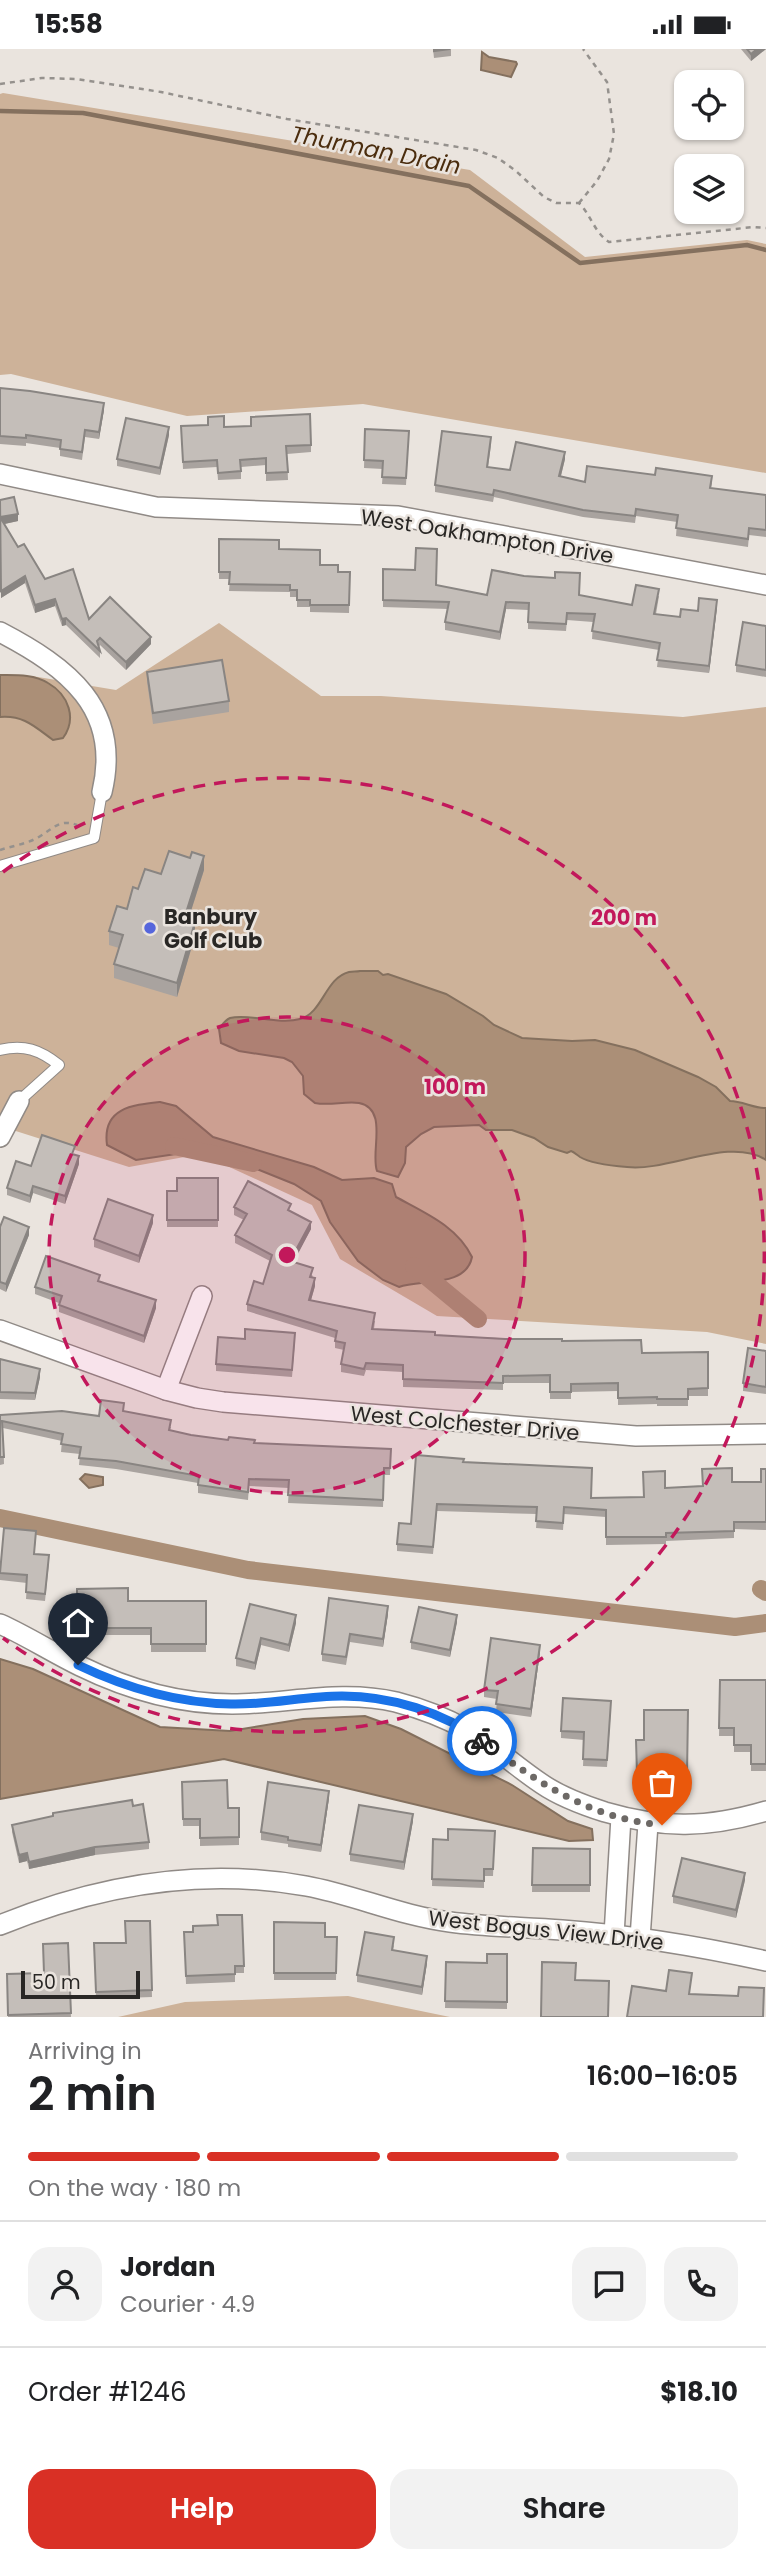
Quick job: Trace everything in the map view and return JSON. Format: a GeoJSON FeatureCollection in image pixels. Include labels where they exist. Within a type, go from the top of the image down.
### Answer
{"type":"FeatureCollection","features":[{"type":"Feature","properties":{"kind":"street","name":"West Oakhampton Drive"},"geometry":{"type":"LineString","coordinates":[[0,474],[122,502],[156,507],[398,516],[766,585]]}},
{"type":"Feature","properties":{"kind":"street"},"geometry":{"type":"LineString","coordinates":[[0,632],[50,660],[68,675],[82,692],[99,722],[107,753],[107,772],[102,792]]}},
{"type":"Feature","properties":{"kind":"street"},"geometry":{"type":"LineString","coordinates":[[0,1137],[19,1101]]}},
{"type":"Feature","properties":{"kind":"street"},"geometry":{"type":"LineString","coordinates":[[166,1390],[202,1296]]}},
{"type":"Feature","properties":{"kind":"street","name":"West Colchester Drive"},"geometry":{"type":"LineString","coordinates":[[0,1329],[166,1390],[223,1402],[600,1434],[766,1434]]}},
{"type":"Feature","properties":{"kind":"street"},"geometry":{"type":"LineString","coordinates":[[0,1624],[100,1675],[158,1695],[187,1701],[267,1703],[342,1696],[370,1697],[420,1709],[467,1730],[546,1787],[571,1800],[648,1824],[705,1825],[737,1820],[766,1811]]}},
{"type":"Feature","properties":{"kind":"street"},"geometry":{"type":"LineString","coordinates":[[614,1935],[621,1817]]}},
{"type":"Feature","properties":{"kind":"street"},"geometry":{"type":"LineString","coordinates":[[640,1938],[648,1824]]}},
{"type":"Feature","properties":{"kind":"street","name":"West Bogus View Drive"},"geometry":{"type":"LineString","coordinates":[[0,1925],[85,1895],[146,1882],[213,1878],[253,1879],[306,1886],[419,1917],[450,1922],[640,1938],[698,1946],[766,1961]]}},
{"type":"Feature","properties":{"kind":"lane"},"geometry":{"type":"LineString","coordinates":[[0,866],[94,838],[102,792]]}},
{"type":"Feature","properties":{"kind":"lane"},"geometry":{"type":"LineString","coordinates":[[0,1050],[28,1048],[43,1052],[59,1065],[19,1101]]}},
{"type":"Feature","properties":{"kind":"path"},"geometry":{"type":"LineString","coordinates":[[579,203],[597,181],[609,159],[614,134],[607,82],[583,49]]}},
{"type":"Feature","properties":{"kind":"path"},"geometry":{"type":"LineString","coordinates":[[0,84],[42,78],[77,79],[161,92],[287,120],[316,122],[477,150],[498,158],[544,197],[556,203],[579,203],[600,236],[609,241],[766,228]]}},
{"type":"Feature","properties":{"kind":"path"},"geometry":{"type":"LineString","coordinates":[[0,850],[38,838],[60,823],[77,825]]}},
{"type":"Feature","properties":{"kind":"shaded area"},"geometry":{"type":"Polygon","coordinates":[[[482,52],[489,57],[516,62],[511,77],[481,70],[482,52]]]}},
{"type":"Feature","properties":{"kind":"shaded area"},"geometry":{"type":"Polygon","coordinates":[[[0,94],[470,170],[585,257],[747,240],[766,244],[766,473],[363,404],[187,416],[11,374],[0,375],[0,94]]]}},
{"type":"Feature","properties":{"kind":"shaded area"},"geometry":{"type":"Polygon","coordinates":[[[219,623],[321,696],[381,696],[683,717],[766,707],[766,1344],[707,1332],[437,1316],[340,1259],[312,1205],[201,1154],[129,1167],[0,1126],[0,675],[32,676],[116,690],[219,623]]]}},
{"type":"Feature","properties":{"kind":"shaded area"},"geometry":{"type":"Polygon","coordinates":[[[0,675],[19,675],[43,680],[61,694],[70,715],[70,723],[63,738],[53,740],[23,720],[0,717],[0,675]]]}},
{"type":"Feature","properties":{"kind":"shaded area"},"geometry":{"type":"Polygon","coordinates":[[[378,971],[383,975],[388,974],[446,994],[494,1025],[522,1038],[595,1040],[635,1050],[698,1077],[716,1087],[730,1101],[766,1108],[766,1160],[735,1152],[717,1153],[661,1165],[616,1166],[590,1161],[571,1151],[567,1153],[548,1147],[534,1138],[512,1130],[486,1130],[479,1125],[434,1127],[406,1147],[405,1163],[398,1177],[377,1171],[376,1122],[368,1107],[359,1103],[315,1103],[304,1094],[303,1076],[292,1062],[284,1058],[239,1051],[221,1043],[219,1029],[228,1019],[238,1017],[282,1021],[308,1016],[334,981],[341,975],[378,971]]]}},
{"type":"Feature","properties":{"kind":"shaded area"},"geometry":{"type":"Polygon","coordinates":[[[160,1102],[176,1106],[213,1137],[314,1167],[342,1180],[374,1178],[392,1184],[396,1197],[439,1221],[458,1237],[472,1257],[468,1267],[452,1278],[399,1287],[383,1280],[358,1261],[330,1222],[321,1201],[294,1184],[217,1153],[196,1151],[136,1160],[107,1145],[109,1123],[114,1116],[130,1107],[160,1102]]]}},
{"type":"Feature","properties":{"kind":"shaded area"},"geometry":{"type":"Polygon","coordinates":[[[85,1474],[103,1477],[103,1485],[89,1488],[80,1479],[85,1474]]]}},
{"type":"Feature","properties":{"kind":"shaded area"},"geometry":{"type":"Polygon","coordinates":[[[0,1659],[33,1669],[160,1727],[230,1731],[303,1719],[365,1716],[401,1729],[512,1785],[568,1821],[592,1829],[593,1840],[569,1841],[224,1759],[0,1799],[0,1659]]]}},
{"type":"Feature","properties":{"kind":"shaded area"},"geometry":{"type":"Polygon","coordinates":[[[348,1996],[450,2017],[118,2017],[185,2002],[348,1996]]]}},
{"type":"Feature","properties":{"kind":"building"},"geometry":{"type":"Polygon","coordinates":[[[0,388],[104,403],[99,432],[85,430],[82,452],[60,449],[61,440],[26,435],[26,438],[0,436],[0,388]]]}},
{"type":"Feature","properties":{"kind":"building"},"geometry":{"type":"Polygon","coordinates":[[[310,414],[311,445],[286,446],[288,472],[266,473],[266,458],[240,460],[241,471],[218,473],[217,460],[183,462],[181,426],[208,425],[208,417],[224,416],[224,427],[251,426],[251,417],[310,414]]]}},
{"type":"Feature","properties":{"kind":"building"},"geometry":{"type":"Polygon","coordinates":[[[126,418],[169,427],[160,468],[117,459],[126,418]]]}},
{"type":"Feature","properties":{"kind":"building"},"geometry":{"type":"Polygon","coordinates":[[[365,429],[409,431],[406,478],[382,477],[383,461],[364,460],[365,429]]]}},
{"type":"Feature","properties":{"kind":"building"},"geometry":{"type":"Polygon","coordinates":[[[442,431],[491,437],[487,467],[510,470],[516,442],[565,452],[559,476],[585,482],[587,466],[655,475],[656,468],[712,476],[710,488],[766,495],[766,530],[749,528],[748,539],[676,528],[678,515],[636,509],[635,516],[583,510],[494,490],[493,495],[435,485],[442,431]]]}},
{"type":"Feature","properties":{"kind":"building"},"geometry":{"type":"Polygon","coordinates":[[[14,497],[18,514],[0,517],[0,500],[14,497]]]}},
{"type":"Feature","properties":{"kind":"building"},"geometry":{"type":"Polygon","coordinates":[[[0,517],[18,547],[24,544],[45,579],[73,569],[89,619],[110,597],[151,637],[126,662],[100,638],[97,641],[100,651],[66,618],[62,619],[55,599],[35,605],[25,576],[1,591],[0,517]]]}},
{"type":"Feature","properties":{"kind":"building"},"geometry":{"type":"Polygon","coordinates":[[[219,539],[279,540],[279,549],[320,550],[320,565],[338,565],[338,572],[350,572],[349,605],[310,605],[310,600],[297,600],[297,590],[290,590],[290,585],[229,584],[230,572],[219,572],[219,539]]]}},
{"type":"Feature","properties":{"kind":"building"},"geometry":{"type":"Polygon","coordinates":[[[416,548],[437,549],[436,585],[487,595],[492,570],[555,578],[555,572],[580,573],[579,595],[632,605],[636,585],[659,589],[654,614],[680,617],[681,609],[698,611],[699,598],[717,600],[709,666],[657,660],[660,643],[592,631],[595,614],[567,613],[566,624],[528,622],[529,603],[506,602],[500,632],[445,622],[449,602],[383,600],[383,569],[415,570],[416,548]]]}},
{"type":"Feature","properties":{"kind":"building"},"geometry":{"type":"Polygon","coordinates":[[[743,622],[766,626],[766,670],[736,665],[743,622]]]}},
{"type":"Feature","properties":{"kind":"building"},"geometry":{"type":"Polygon","coordinates":[[[222,660],[229,701],[153,713],[147,672],[222,660]]]}},
{"type":"Feature","properties":{"kind":"building","name":"Banbury Golf Club"},"geometry":{"type":"Polygon","coordinates":[[[169,851],[190,858],[192,852],[204,856],[184,919],[195,922],[177,983],[114,964],[123,935],[109,931],[117,906],[127,909],[133,887],[138,889],[145,869],[161,874],[169,851]]]}},
{"type":"Feature","properties":{"kind":"building"},"geometry":{"type":"Polygon","coordinates":[[[42,1135],[75,1146],[72,1154],[79,1156],[65,1196],[33,1186],[30,1196],[7,1188],[16,1161],[31,1166],[42,1135]]]}},
{"type":"Feature","properties":{"kind":"building"},"geometry":{"type":"Polygon","coordinates":[[[177,1178],[218,1178],[218,1220],[167,1220],[167,1191],[177,1191],[177,1178]]]}},
{"type":"Feature","properties":{"kind":"building"},"geometry":{"type":"Polygon","coordinates":[[[248,1181],[291,1204],[288,1210],[311,1222],[290,1261],[313,1268],[310,1277],[315,1278],[309,1300],[375,1313],[372,1329],[505,1339],[641,1340],[642,1353],[708,1352],[708,1388],[688,1389],[688,1399],[618,1398],[618,1383],[571,1384],[571,1392],[550,1392],[550,1375],[503,1376],[503,1383],[403,1379],[403,1365],[366,1363],[364,1369],[341,1364],[345,1343],[335,1341],[337,1331],[247,1304],[254,1281],[263,1284],[272,1255],[235,1235],[247,1214],[234,1207],[248,1181]]]}},
{"type":"Feature","properties":{"kind":"building"},"geometry":{"type":"Polygon","coordinates":[[[108,1199],[153,1215],[139,1256],[94,1239],[108,1199]]]}},
{"type":"Feature","properties":{"kind":"building"},"geometry":{"type":"Polygon","coordinates":[[[4,1217],[29,1227],[6,1284],[0,1282],[0,1227],[4,1217]]]}},
{"type":"Feature","properties":{"kind":"building"},"geometry":{"type":"Polygon","coordinates":[[[46,1256],[100,1275],[98,1281],[156,1300],[144,1336],[59,1305],[62,1296],[35,1287],[46,1256]]]}},
{"type":"Feature","properties":{"kind":"building"},"geometry":{"type":"Polygon","coordinates":[[[245,1329],[295,1333],[292,1370],[216,1364],[218,1337],[245,1339],[245,1329]]]}},
{"type":"Feature","properties":{"kind":"building"},"geometry":{"type":"Polygon","coordinates":[[[748,1348],[766,1351],[766,1387],[743,1383],[748,1348]]]}},
{"type":"Feature","properties":{"kind":"building"},"geometry":{"type":"Polygon","coordinates":[[[0,1359],[40,1369],[35,1393],[0,1392],[0,1359]]]}},
{"type":"Feature","properties":{"kind":"building"},"geometry":{"type":"Polygon","coordinates":[[[101,1400],[124,1403],[123,1411],[171,1420],[169,1430],[191,1435],[228,1440],[229,1437],[255,1440],[254,1443],[391,1449],[390,1468],[384,1468],[383,1500],[288,1495],[289,1480],[249,1479],[248,1492],[198,1485],[199,1476],[116,1461],[79,1458],[81,1447],[61,1444],[63,1434],[2,1421],[4,1457],[0,1457],[0,1415],[62,1411],[99,1416],[101,1400]]]}},
{"type":"Feature","properties":{"kind":"building"},"geometry":{"type":"Polygon","coordinates":[[[416,1455],[464,1459],[463,1462],[592,1468],[591,1498],[644,1497],[643,1472],[665,1471],[665,1488],[703,1486],[702,1469],[732,1468],[732,1482],[761,1482],[761,1469],[766,1469],[766,1522],[734,1522],[734,1531],[666,1533],[666,1537],[606,1537],[606,1510],[564,1507],[563,1523],[536,1521],[537,1507],[437,1504],[433,1547],[397,1544],[399,1523],[411,1524],[416,1455]]]}},
{"type":"Feature","properties":{"kind":"building"},"geometry":{"type":"Polygon","coordinates":[[[4,1528],[36,1531],[34,1554],[49,1555],[45,1594],[26,1592],[27,1575],[0,1573],[4,1528]]]}},
{"type":"Feature","properties":{"kind":"building"},"geometry":{"type":"Polygon","coordinates":[[[128,1588],[128,1601],[206,1601],[206,1644],[151,1644],[151,1628],[87,1628],[87,1618],[77,1618],[77,1589],[128,1588]]]}},
{"type":"Feature","properties":{"kind":"building"},"geometry":{"type":"Polygon","coordinates":[[[329,1598],[388,1606],[383,1639],[350,1634],[346,1657],[322,1654],[329,1598]]]}},
{"type":"Feature","properties":{"kind":"building"},"geometry":{"type":"Polygon","coordinates":[[[250,1604],[296,1615],[289,1645],[261,1638],[255,1663],[236,1658],[250,1604]]]}},
{"type":"Feature","properties":{"kind":"building"},"geometry":{"type":"Polygon","coordinates":[[[419,1607],[457,1615],[450,1650],[411,1642],[419,1607]]]}},
{"type":"Feature","properties":{"kind":"building"},"geometry":{"type":"Polygon","coordinates":[[[491,1638],[540,1645],[531,1709],[496,1704],[498,1691],[484,1690],[491,1638]]]}},
{"type":"Feature","properties":{"kind":"building"},"geometry":{"type":"Polygon","coordinates":[[[720,1680],[766,1680],[766,1764],[751,1764],[751,1745],[734,1745],[734,1728],[719,1728],[720,1680]]]}},
{"type":"Feature","properties":{"kind":"building"},"geometry":{"type":"Polygon","coordinates":[[[563,1698],[611,1701],[607,1760],[583,1759],[584,1732],[561,1731],[563,1698]]]}},
{"type":"Feature","properties":{"kind":"building"},"geometry":{"type":"Polygon","coordinates":[[[644,1710],[688,1710],[687,1774],[637,1774],[636,1740],[644,1740],[644,1710]]]}},
{"type":"Feature","properties":{"kind":"building"},"geometry":{"type":"Polygon","coordinates":[[[227,1780],[228,1808],[239,1808],[239,1837],[200,1838],[200,1819],[183,1819],[182,1782],[227,1780]]]}},
{"type":"Feature","properties":{"kind":"building"},"geometry":{"type":"Polygon","coordinates":[[[268,1782],[329,1791],[321,1845],[288,1840],[288,1837],[261,1832],[268,1782]]]}},
{"type":"Feature","properties":{"kind":"building"},"geometry":{"type":"Polygon","coordinates":[[[132,1800],[133,1806],[143,1804],[149,1842],[95,1847],[29,1862],[27,1853],[19,1855],[12,1825],[53,1816],[53,1813],[132,1800]]]}},
{"type":"Feature","properties":{"kind":"building"},"geometry":{"type":"Polygon","coordinates":[[[359,1805],[413,1814],[404,1862],[350,1854],[359,1805]]]}},
{"type":"Feature","properties":{"kind":"building"},"geometry":{"type":"Polygon","coordinates":[[[448,1829],[495,1831],[493,1869],[484,1869],[484,1881],[432,1879],[433,1839],[448,1840],[448,1829]]]}},
{"type":"Feature","properties":{"kind":"building"},"geometry":{"type":"Polygon","coordinates":[[[533,1848],[590,1849],[590,1885],[532,1885],[533,1848]]]}},
{"type":"Feature","properties":{"kind":"building"},"geometry":{"type":"Polygon","coordinates":[[[682,1858],[745,1873],[736,1910],[673,1896],[682,1858]]]}},
{"type":"Feature","properties":{"kind":"building"},"geometry":{"type":"Polygon","coordinates":[[[217,1915],[242,1915],[244,1966],[235,1966],[235,1974],[186,1976],[184,1932],[193,1932],[193,1926],[218,1925],[217,1915]]]}},
{"type":"Feature","properties":{"kind":"building"},"geometry":{"type":"Polygon","coordinates":[[[125,1921],[150,1921],[152,1990],[96,1992],[94,1943],[126,1943],[125,1921]]]}},
{"type":"Feature","properties":{"kind":"building"},"geometry":{"type":"Polygon","coordinates":[[[274,1922],[325,1923],[325,1937],[337,1937],[336,1973],[274,1973],[274,1922]]]}},
{"type":"Feature","properties":{"kind":"building"},"geometry":{"type":"Polygon","coordinates":[[[365,1932],[394,1937],[392,1950],[427,1956],[422,1987],[357,1975],[365,1932]]]}},
{"type":"Feature","properties":{"kind":"building"},"geometry":{"type":"Polygon","coordinates":[[[68,1943],[71,2013],[8,2015],[7,1974],[44,1973],[43,1944],[68,1943]]]}},
{"type":"Feature","properties":{"kind":"building"},"geometry":{"type":"Polygon","coordinates":[[[487,1954],[507,1954],[507,2002],[445,2001],[446,1962],[487,1963],[487,1954]]]}},
{"type":"Feature","properties":{"kind":"building"},"geometry":{"type":"Polygon","coordinates":[[[542,1962],[576,1963],[575,1980],[609,1981],[608,2017],[541,2017],[542,1962]]]}},
{"type":"Feature","properties":{"kind":"building"},"geometry":{"type":"Polygon","coordinates":[[[669,1970],[692,1973],[689,1994],[738,1996],[739,1987],[764,1988],[763,2017],[627,2017],[632,1986],[666,1991],[669,1970]]]}},
{"type":"Feature","properties":{"kind":"waterway","name":"Thurman Drain"},"geometry":{"type":"LineString","coordinates":[[0,111],[83,113],[469,186],[580,263],[747,245],[766,250]]}},
{"type":"Feature","properties":{"kind":"waterway"},"geometry":{"type":"LineString","coordinates":[[174,1146],[253,1163]]}},
{"type":"Feature","properties":{"kind":"waterway"},"geometry":{"type":"LineString","coordinates":[[414,1266],[478,1319]]}},
{"type":"Feature","properties":{"kind":"waterway"},"geometry":{"type":"LineString","coordinates":[[0,1518],[248,1570],[735,1627],[766,1623]]}},
{"type":"Feature","properties":{"kind":"waterway"},"geometry":{"type":"LineString","coordinates":[[761,1589],[766,1592]]}},
{"type":"Feature","properties":{"kind":"way so far"},"geometry":{"type":"LineString","coordinates":[[482,1741],[546,1787],[571,1800],[621,1817],[662,1825]]}},
{"type":"Feature","properties":{"kind":"place","name":"Banbury Golf Club"},"geometry":{"type":"Point","coordinates":[150,928]}},
{"type":"Feature","properties":{"kind":"route"},"geometry":{"type":"LineString","coordinates":[[78,1665],[128,1686],[187,1701],[230,1704],[317,1697],[370,1697],[396,1702],[442,1717],[482,1741]]}}]}
